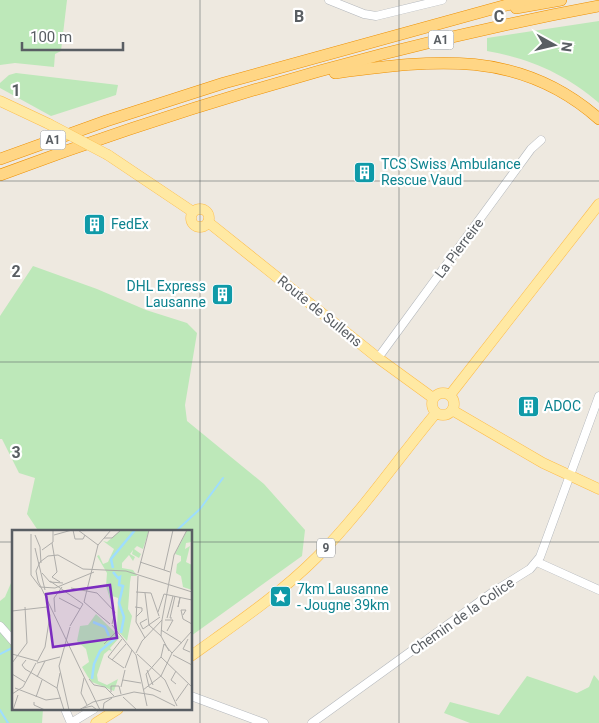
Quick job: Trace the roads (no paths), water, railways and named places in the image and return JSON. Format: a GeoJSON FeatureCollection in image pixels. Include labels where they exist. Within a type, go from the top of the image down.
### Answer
{"type":"FeatureCollection","features":[{"type":"Feature","properties":{"kind":"highway"},"geometry":{"type":"LineString","coordinates":[[472,16],[525,0]]}},
{"type":"Feature","properties":{"kind":"highway","name":"A1"},"geometry":{"type":"LineString","coordinates":[[0,159],[106,121],[224,83],[366,43],[472,16],[561,0]]}},
{"type":"Feature","properties":{"kind":"highway","name":"A1"},"geometry":{"type":"LineString","coordinates":[[0,175],[154,121],[296,79],[415,46],[599,6]]}},
{"type":"Feature","properties":{"kind":"highway"},"geometry":{"type":"LineString","coordinates":[[296,79],[425,62],[484,64],[514,71],[542,81],[568,96],[599,119]]}},
{"type":"Feature","properties":{"kind":"main road","name":"Route de Sullens"},"geometry":{"type":"LineString","coordinates":[[0,101],[108,155],[193,212],[191,218],[195,225],[200,227],[208,222],[378,358],[433,398]]}},
{"type":"Feature","properties":{"kind":"main road"},"geometry":{"type":"LineString","coordinates":[[450,395],[599,204]]}},
{"type":"Feature","properties":{"kind":"main road"},"geometry":{"type":"LineString","coordinates":[[441,393],[450,395],[454,400],[452,410],[442,415],[436,413],[432,406],[433,398],[441,393]]}},
{"type":"Feature","properties":{"kind":"main road"},"geometry":{"type":"LineString","coordinates":[[452,410],[570,476],[599,489]]}},
{"type":"Feature","properties":{"kind":"main road","name":"9"},"geometry":{"type":"LineString","coordinates":[[192,655],[283,588],[318,557],[348,524],[436,413]]}},
{"type":"Feature","properties":{"kind":"main road"},"geometry":{"type":"LineString","coordinates":[[96,723],[116,710]]}},
{"type":"Feature","properties":{"kind":"street"},"geometry":{"type":"LineString","coordinates":[[329,0],[364,14],[376,16],[442,0]]}},
{"type":"Feature","properties":{"kind":"street","name":"La Pierreire"},"geometry":{"type":"LineString","coordinates":[[378,358],[531,149],[541,140]]}},
{"type":"Feature","properties":{"kind":"street"},"geometry":{"type":"LineString","coordinates":[[599,396],[537,562],[599,590]]}},
{"type":"Feature","properties":{"kind":"street","name":"Chemin de la Colice"},"geometry":{"type":"LineString","coordinates":[[312,723],[480,601],[530,569],[537,562]]}},
{"type":"Feature","properties":{"kind":"street"},"geometry":{"type":"LineString","coordinates":[[0,626],[12,640]]}},
{"type":"Feature","properties":{"kind":"street"},"geometry":{"type":"LineString","coordinates":[[192,696],[264,723]]}},
{"type":"Feature","properties":{"kind":"street"},"geometry":{"type":"LineString","coordinates":[[65,710],[71,723],[92,710]]}},
{"type":"Feature","properties":{"kind":"waterway"},"geometry":{"type":"LineString","coordinates":[[177,530],[200,509],[223,478]]}},
{"type":"Feature","properties":{"kind":"waterway"},"geometry":{"type":"LineString","coordinates":[[0,654],[12,648]]}},
{"type":"Feature","properties":{"kind":"waterway"},"geometry":{"type":"LineString","coordinates":[[0,710],[8,723]]}},
{"type":"Feature","properties":{"kind":"place","name":"TCS Swiss Ambulance Rescue Vaud"},"geometry":{"type":"Point","coordinates":[365,172]}},
{"type":"Feature","properties":{"kind":"place","name":"FedEx"},"geometry":{"type":"Point","coordinates":[95,224]}},
{"type":"Feature","properties":{"kind":"place","name":"DHL Express Lausanne"},"geometry":{"type":"Point","coordinates":[222,294]}},
{"type":"Feature","properties":{"kind":"place","name":"ADOC"},"geometry":{"type":"Point","coordinates":[528,406]}},
{"type":"Feature","properties":{"kind":"place","name":"7km Lausanne - Jougne 39km"},"geometry":{"type":"Point","coordinates":[281,597]}}]}
